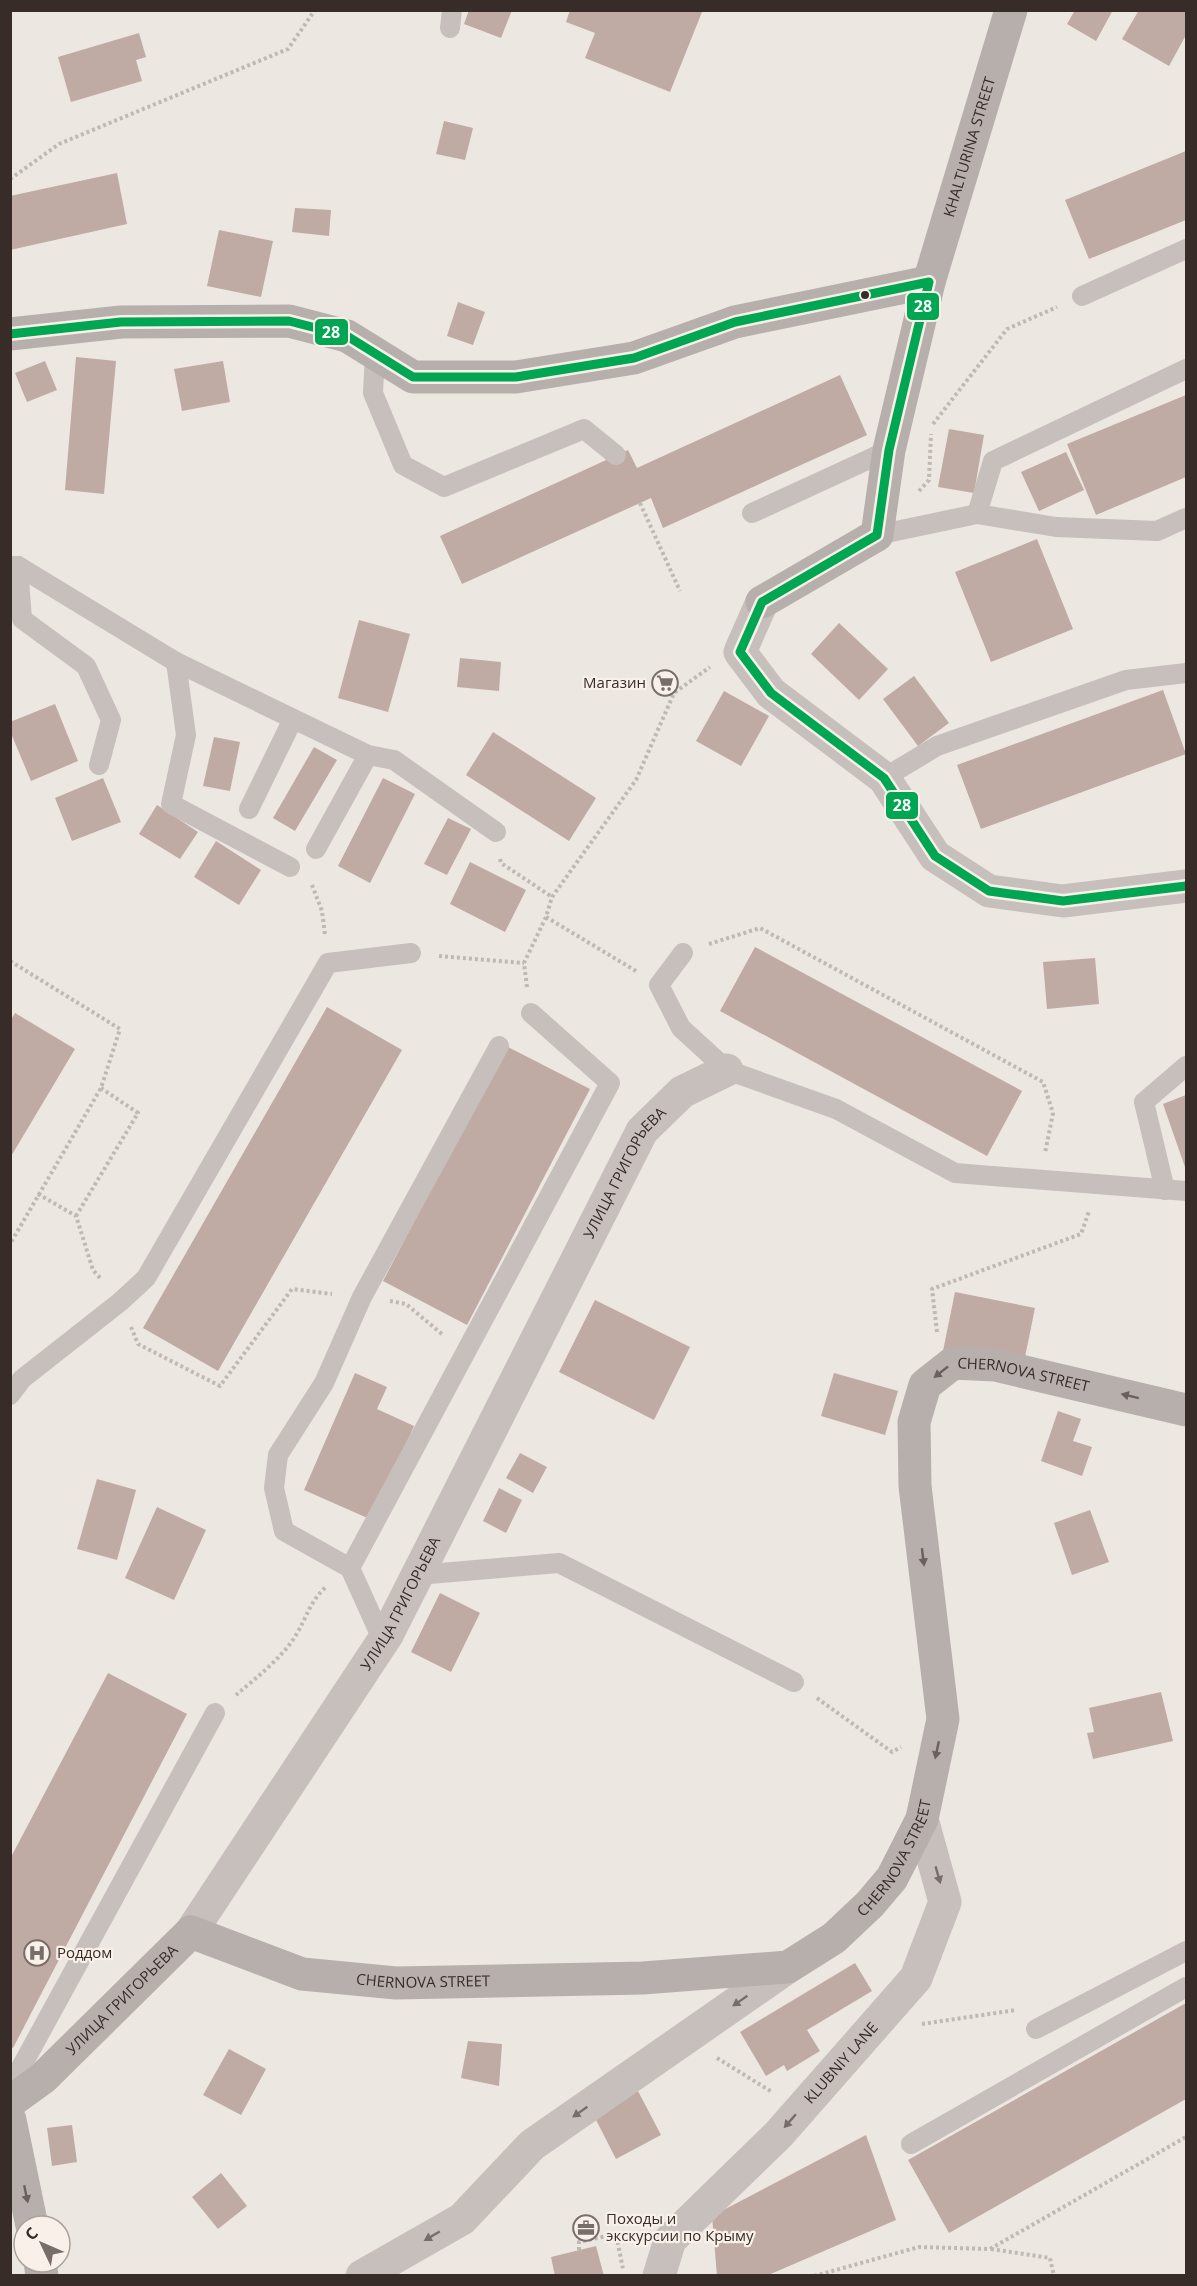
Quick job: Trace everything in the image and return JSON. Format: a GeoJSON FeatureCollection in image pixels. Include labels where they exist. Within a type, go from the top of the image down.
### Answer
{"type":"FeatureCollection","features":[{"type":"Feature","properties":{"kind":"street","name":"KHALTURINA STREET"},"geometry":{"type":"LineString","coordinates":[[889,450],[929,282],[1011,10]]}},
{"type":"Feature","properties":{"kind":"street"},"geometry":{"type":"LineString","coordinates":[[10,334],[121,322],[289,321],[347,336],[413,377],[516,377],[634,358],[735,321],[929,282]]}},
{"type":"Feature","properties":{"kind":"street"},"geometry":{"type":"LineString","coordinates":[[889,450],[877,535],[762,602],[740,652],[771,693],[884,778],[935,856],[990,891],[1063,901],[1186,886]]}},
{"type":"Feature","properties":{"kind":"street","name":"УЛИЦА ГРИГОРЬЕВА"},"geometry":{"type":"LineString","coordinates":[[10,2102],[43,2078],[191,1932],[383,1641],[642,1131],[682,1092],[728,1070]]}},
{"type":"Feature","properties":{"kind":"street","name":"CHERNOVA STREET"},"geometry":{"type":"LineString","coordinates":[[191,1932],[302,1974],[396,1983],[643,1978],[788,1967],[834,1938],[870,1904],[892,1878],[922,1819],[944,1719],[915,1486],[914,1422],[925,1385],[953,1363],[994,1365],[1186,1410]]}},
{"type":"Feature","properties":{"kind":"street","name":"KLUBNIY LANE"},"geometry":{"type":"LineString","coordinates":[[659,2276],[670,2240],[778,2135],[916,1978],[945,1902],[922,1819]]}},
{"type":"Feature","properties":{"kind":"street"},"geometry":{"type":"LineString","coordinates":[[362,2276],[462,2218],[532,2145],[788,1967]]}},
{"type":"Feature","properties":{"kind":"street"},"geometry":{"type":"LineString","coordinates":[[10,2120],[30,2214]]}},
{"type":"Feature","properties":{"kind":"lane"},"geometry":{"type":"LineString","coordinates":[[1082,296],[1186,249]]}},
{"type":"Feature","properties":{"kind":"lane"},"geometry":{"type":"LineString","coordinates":[[375,354],[373,393],[403,465],[444,487],[584,429],[616,455]]}},
{"type":"Feature","properties":{"kind":"lane"},"geometry":{"type":"LineString","coordinates":[[976,514],[993,461],[1186,369]]}},
{"type":"Feature","properties":{"kind":"lane"},"geometry":{"type":"LineString","coordinates":[[752,513],[889,450]]}},
{"type":"Feature","properties":{"kind":"lane"},"geometry":{"type":"LineString","coordinates":[[877,535],[976,514],[1056,527],[1157,531],[1186,518]]}},
{"type":"Feature","properties":{"kind":"lane"},"geometry":{"type":"LineString","coordinates":[[14,566],[176,662],[368,755],[394,760],[496,832]]}},
{"type":"Feature","properties":{"kind":"lane"},"geometry":{"type":"LineString","coordinates":[[14,566],[22,619],[86,666],[111,720],[99,765]]}},
{"type":"Feature","properties":{"kind":"lane"},"geometry":{"type":"LineString","coordinates":[[176,662],[186,735],[171,804],[291,867]]}},
{"type":"Feature","properties":{"kind":"lane"},"geometry":{"type":"LineString","coordinates":[[884,778],[937,746],[1126,680],[1186,673]]}},
{"type":"Feature","properties":{"kind":"lane"},"geometry":{"type":"LineString","coordinates":[[249,809],[292,719]]}},
{"type":"Feature","properties":{"kind":"lane"},"geometry":{"type":"LineString","coordinates":[[316,849],[368,755]]}},
{"type":"Feature","properties":{"kind":"lane"},"geometry":{"type":"LineString","coordinates":[[10,1395],[22,1379],[120,1302],[146,1278],[328,963],[411,953]]}},
{"type":"Feature","properties":{"kind":"lane"},"geometry":{"type":"LineString","coordinates":[[683,953],[659,985],[681,1028],[728,1070],[836,1109],[955,1173],[1186,1191]]}},
{"type":"Feature","properties":{"kind":"lane"},"geometry":{"type":"LineString","coordinates":[[350,1568],[610,1083],[531,1013]]}},
{"type":"Feature","properties":{"kind":"lane"},"geometry":{"type":"LineString","coordinates":[[383,1641],[350,1568],[284,1532],[274,1488],[278,1455],[324,1383],[362,1297],[499,1046]]}},
{"type":"Feature","properties":{"kind":"lane"},"geometry":{"type":"LineString","coordinates":[[1165,1190],[1143,1101],[1186,1066]]}},
{"type":"Feature","properties":{"kind":"lane"},"geometry":{"type":"LineString","coordinates":[[417,1575],[559,1563],[794,1682]]}},
{"type":"Feature","properties":{"kind":"lane"},"geometry":{"type":"LineString","coordinates":[[10,2090],[215,1713]]}},
{"type":"Feature","properties":{"kind":"lane"},"geometry":{"type":"LineString","coordinates":[[1036,2029],[1186,1951]]}},
{"type":"Feature","properties":{"kind":"lane"},"geometry":{"type":"LineString","coordinates":[[911,2144],[1186,1987]]}},
{"type":"Feature","properties":{"kind":"path"},"geometry":{"type":"LineString","coordinates":[[10,179],[58,144],[288,50],[315,10]]}},
{"type":"Feature","properties":{"kind":"path"},"geometry":{"type":"LineString","coordinates":[[915,496],[929,480],[931,425],[1007,329],[1082,296]]}},
{"type":"Feature","properties":{"kind":"path"},"geometry":{"type":"LineString","coordinates":[[639,503],[680,591]]}},
{"type":"Feature","properties":{"kind":"path"},"geometry":{"type":"LineString","coordinates":[[531,1013],[524,963],[546,917],[552,897],[636,780],[674,693],[710,667],[740,652]]}},
{"type":"Feature","properties":{"kind":"path"},"geometry":{"type":"LineString","coordinates":[[496,832],[501,863],[552,897]]}},
{"type":"Feature","properties":{"kind":"path"},"geometry":{"type":"LineString","coordinates":[[291,867],[312,885],[322,910],[328,963]]}},
{"type":"Feature","properties":{"kind":"path"},"geometry":{"type":"LineString","coordinates":[[546,917],[659,985]]}},
{"type":"Feature","properties":{"kind":"path"},"geometry":{"type":"LineString","coordinates":[[683,953],[760,928],[1043,1082],[1053,1113],[1039,1181]]}},
{"type":"Feature","properties":{"kind":"path"},"geometry":{"type":"LineString","coordinates":[[411,953],[524,963]]}},
{"type":"Feature","properties":{"kind":"path"},"geometry":{"type":"LineString","coordinates":[[10,961],[120,1029],[101,1088],[10,1244]]}},
{"type":"Feature","properties":{"kind":"path"},"geometry":{"type":"LineString","coordinates":[[76,1216],[138,1113],[101,1088]]}},
{"type":"Feature","properties":{"kind":"path"},"geometry":{"type":"LineString","coordinates":[[942,1372],[932,1289],[1081,1234],[1098,1185]]}},
{"type":"Feature","properties":{"kind":"path"},"geometry":{"type":"LineString","coordinates":[[38,1194],[76,1216],[93,1270],[120,1302],[138,1344],[220,1386],[292,1289],[406,1304],[465,1353]]}},
{"type":"Feature","properties":{"kind":"path"},"geometry":{"type":"LineString","coordinates":[[215,1713],[263,1671],[296,1636],[316,1596]]}},
{"type":"Feature","properties":{"kind":"path"},"geometry":{"type":"LineString","coordinates":[[794,1682],[892,1752],[944,1719]]}},
{"type":"Feature","properties":{"kind":"path"},"geometry":{"type":"LineString","coordinates":[[868,2032],[1039,2007],[1054,2020]]}},
{"type":"Feature","properties":{"kind":"path"},"geometry":{"type":"LineString","coordinates":[[686,2038],[800,2109]]}},
{"type":"Feature","properties":{"kind":"path"},"geometry":{"type":"LineString","coordinates":[[990,2249],[1186,2137]]}},
{"type":"Feature","properties":{"kind":"path"},"geometry":{"type":"LineString","coordinates":[[579,2250],[579,2242],[616,2234],[625,2276]]}},
{"type":"Feature","properties":{"kind":"path"},"geometry":{"type":"LineString","coordinates":[[814,2276],[919,2247],[990,2249],[1050,2258],[1054,2276]]}},
{"type":"Feature","properties":{"kind":"building"},"geometry":{"type":"Polygon","coordinates":[[[469,10],[512,10],[501,38],[464,24],[469,10]]]}},
{"type":"Feature","properties":{"kind":"building"},"geometry":{"type":"Polygon","coordinates":[[[570,10],[697,10],[702,12],[670,92],[585,58],[595,33],[566,22],[570,10]]]}},
{"type":"Feature","properties":{"kind":"building"},"geometry":{"type":"Polygon","coordinates":[[[1075,10],[1113,10],[1096,41],[1067,24],[1075,10]]]}},
{"type":"Feature","properties":{"kind":"building"},"geometry":{"type":"Polygon","coordinates":[[[1139,10],[1186,10],[1186,35],[1169,66],[1122,39],[1139,10]]]}},
{"type":"Feature","properties":{"kind":"building"},"geometry":{"type":"Polygon","coordinates":[[[139,33],[146,57],[136,60],[142,81],[71,102],[58,57],[139,33]]]}},
{"type":"Feature","properties":{"kind":"building"},"geometry":{"type":"Polygon","coordinates":[[[444,121],[473,128],[465,160],[436,154],[444,121]]]}},
{"type":"Feature","properties":{"kind":"building"},"geometry":{"type":"Polygon","coordinates":[[[1186,151],[1186,220],[1089,259],[1065,200],[1186,151]]]}},
{"type":"Feature","properties":{"kind":"building"},"geometry":{"type":"Polygon","coordinates":[[[117,173],[127,224],[10,250],[10,196],[117,173]]]}},
{"type":"Feature","properties":{"kind":"building"},"geometry":{"type":"Polygon","coordinates":[[[295,208],[331,210],[329,236],[292,232],[295,208]]]}},
{"type":"Feature","properties":{"kind":"building"},"geometry":{"type":"Polygon","coordinates":[[[219,230],[273,241],[261,297],[207,286],[219,230]]]}},
{"type":"Feature","properties":{"kind":"building"},"geometry":{"type":"Polygon","coordinates":[[[458,302],[485,312],[473,345],[447,336],[458,302]]]}},
{"type":"Feature","properties":{"kind":"building"},"geometry":{"type":"Polygon","coordinates":[[[76,357],[116,361],[104,494],[65,490],[76,357]]]}},
{"type":"Feature","properties":{"kind":"building"},"geometry":{"type":"Polygon","coordinates":[[[45,361],[57,390],[27,402],[15,373],[45,361]]]}},
{"type":"Feature","properties":{"kind":"building"},"geometry":{"type":"Polygon","coordinates":[[[223,361],[230,402],[182,411],[174,369],[223,361]]]}},
{"type":"Feature","properties":{"kind":"building"},"geometry":{"type":"Polygon","coordinates":[[[840,375],[867,435],[663,528],[651,498],[462,584],[440,536],[628,450],[637,468],[840,375]]]}},
{"type":"Feature","properties":{"kind":"building"},"geometry":{"type":"Polygon","coordinates":[[[1186,395],[1186,477],[1096,515],[1067,444],[1186,395]]]}},
{"type":"Feature","properties":{"kind":"building"},"geometry":{"type":"Polygon","coordinates":[[[949,429],[984,435],[974,493],[938,487],[949,429]]]}},
{"type":"Feature","properties":{"kind":"building"},"geometry":{"type":"Polygon","coordinates":[[[1066,452],[1084,490],[1039,511],[1021,472],[1066,452]]]}},
{"type":"Feature","properties":{"kind":"building"},"geometry":{"type":"Polygon","coordinates":[[[1037,539],[1073,629],[991,662],[955,572],[1037,539]]]}},
{"type":"Feature","properties":{"kind":"building"},"geometry":{"type":"Polygon","coordinates":[[[359,620],[410,634],[388,712],[338,698],[359,620]]]}},
{"type":"Feature","properties":{"kind":"building"},"geometry":{"type":"Polygon","coordinates":[[[839,623],[888,669],[859,700],[811,654],[839,623]]]}},
{"type":"Feature","properties":{"kind":"building"},"geometry":{"type":"Polygon","coordinates":[[[460,658],[501,662],[499,691],[457,687],[460,658]]]}},
{"type":"Feature","properties":{"kind":"building"},"geometry":{"type":"Polygon","coordinates":[[[914,676],[949,723],[918,746],[883,699],[914,676]]]}},
{"type":"Feature","properties":{"kind":"building"},"geometry":{"type":"Polygon","coordinates":[[[1163,690],[1186,754],[981,829],[957,765],[1163,690]]]}},
{"type":"Feature","properties":{"kind":"building"},"geometry":{"type":"Polygon","coordinates":[[[724,691],[769,716],[741,766],[696,741],[724,691]]]}},
{"type":"Feature","properties":{"kind":"building"},"geometry":{"type":"Polygon","coordinates":[[[55,704],[78,761],[31,781],[10,731],[10,722],[55,704]]]}},
{"type":"Feature","properties":{"kind":"building"},"geometry":{"type":"Polygon","coordinates":[[[493,732],[596,798],[569,841],[466,775],[493,732]]]}},
{"type":"Feature","properties":{"kind":"building"},"geometry":{"type":"Polygon","coordinates":[[[214,737],[240,742],[230,791],[203,786],[214,737]]]}},
{"type":"Feature","properties":{"kind":"building"},"geometry":{"type":"Polygon","coordinates":[[[314,747],[337,760],[295,831],[273,818],[314,747]]]}},
{"type":"Feature","properties":{"kind":"building"},"geometry":{"type":"Polygon","coordinates":[[[103,778],[121,822],[72,841],[55,798],[103,778]]]}},
{"type":"Feature","properties":{"kind":"building"},"geometry":{"type":"Polygon","coordinates":[[[383,778],[415,794],[370,883],[338,866],[383,778]]]}},
{"type":"Feature","properties":{"kind":"building"},"geometry":{"type":"Polygon","coordinates":[[[157,805],[198,832],[180,859],[139,834],[157,805]]]}},
{"type":"Feature","properties":{"kind":"building"},"geometry":{"type":"Polygon","coordinates":[[[448,818],[471,829],[447,875],[424,864],[448,818]]]}},
{"type":"Feature","properties":{"kind":"building"},"geometry":{"type":"Polygon","coordinates":[[[216,841],[261,870],[239,905],[194,877],[216,841]]]}},
{"type":"Feature","properties":{"kind":"building"},"geometry":{"type":"Polygon","coordinates":[[[470,862],[526,890],[505,932],[450,904],[470,862]]]}},
{"type":"Feature","properties":{"kind":"building"},"geometry":{"type":"Polygon","coordinates":[[[755,947],[1022,1091],[987,1156],[720,1011],[755,947]]]}},
{"type":"Feature","properties":{"kind":"building"},"geometry":{"type":"Polygon","coordinates":[[[1095,958],[1099,1004],[1047,1009],[1043,962],[1095,958]]]}},
{"type":"Feature","properties":{"kind":"building"},"geometry":{"type":"Polygon","coordinates":[[[327,1007],[402,1050],[218,1371],[143,1328],[327,1007]]]}},
{"type":"Feature","properties":{"kind":"building"},"geometry":{"type":"Polygon","coordinates":[[[15,1013],[75,1049],[10,1158],[10,1021],[15,1013]]]}},
{"type":"Feature","properties":{"kind":"building"},"geometry":{"type":"Polygon","coordinates":[[[506,1046],[590,1089],[467,1325],[383,1281],[506,1046]]]}},
{"type":"Feature","properties":{"kind":"building"},"geometry":{"type":"Polygon","coordinates":[[[1186,1095],[1186,1170],[1163,1104],[1186,1095]]]}},
{"type":"Feature","properties":{"kind":"building"},"geometry":{"type":"Polygon","coordinates":[[[955,1292],[1035,1308],[1023,1367],[943,1351],[955,1292]]]}},
{"type":"Feature","properties":{"kind":"building"},"geometry":{"type":"Polygon","coordinates":[[[595,1300],[690,1347],[654,1420],[559,1372],[595,1300]]]}},
{"type":"Feature","properties":{"kind":"building"},"geometry":{"type":"Polygon","coordinates":[[[355,1373],[387,1387],[377,1409],[414,1426],[372,1520],[304,1490],[355,1373]]]}},
{"type":"Feature","properties":{"kind":"building"},"geometry":{"type":"Polygon","coordinates":[[[834,1373],[898,1391],[885,1435],[821,1416],[834,1373]]]}},
{"type":"Feature","properties":{"kind":"building"},"geometry":{"type":"Polygon","coordinates":[[[1058,1411],[1081,1419],[1073,1441],[1092,1447],[1082,1476],[1041,1461],[1058,1411]]]}},
{"type":"Feature","properties":{"kind":"building"},"geometry":{"type":"Polygon","coordinates":[[[520,1453],[547,1467],[533,1493],[506,1478],[520,1453]]]}},
{"type":"Feature","properties":{"kind":"building"},"geometry":{"type":"Polygon","coordinates":[[[97,1479],[136,1490],[117,1560],[77,1549],[97,1479]]]}},
{"type":"Feature","properties":{"kind":"building"},"geometry":{"type":"Polygon","coordinates":[[[499,1488],[522,1500],[506,1533],[483,1521],[499,1488]]]}},
{"type":"Feature","properties":{"kind":"building"},"geometry":{"type":"Polygon","coordinates":[[[157,1507],[206,1530],[174,1600],[125,1578],[157,1507]]]}},
{"type":"Feature","properties":{"kind":"building"},"geometry":{"type":"Polygon","coordinates":[[[1090,1510],[1109,1562],[1072,1575],[1054,1523],[1090,1510]]]}},
{"type":"Feature","properties":{"kind":"building"},"geometry":{"type":"Polygon","coordinates":[[[440,1593],[480,1613],[451,1672],[411,1652],[440,1593]]]}},
{"type":"Feature","properties":{"kind":"building","name":"Роддом"},"geometry":{"type":"Polygon","coordinates":[[[108,1673],[187,1714],[13,2048],[10,2046],[10,1859],[108,1673]]]}},
{"type":"Feature","properties":{"kind":"building"},"geometry":{"type":"Polygon","coordinates":[[[1161,1692],[1173,1741],[1093,1759],[1087,1733],[1094,1732],[1089,1708],[1161,1692]]]}},
{"type":"Feature","properties":{"kind":"building"},"geometry":{"type":"Polygon","coordinates":[[[855,1963],[872,1991],[807,2030],[820,2051],[787,2071],[784,2065],[766,2076],[740,2032],[855,1963]]]}},
{"type":"Feature","properties":{"kind":"building"},"geometry":{"type":"Polygon","coordinates":[[[1186,2003],[1186,2099],[949,2233],[908,2160],[1186,2003]]]}},
{"type":"Feature","properties":{"kind":"building"},"geometry":{"type":"Polygon","coordinates":[[[468,2041],[502,2044],[499,2086],[461,2078],[468,2041]]]}},
{"type":"Feature","properties":{"kind":"building"},"geometry":{"type":"Polygon","coordinates":[[[229,2049],[266,2069],[241,2115],[203,2095],[229,2049]]]}},
{"type":"Feature","properties":{"kind":"building"},"geometry":{"type":"Polygon","coordinates":[[[638,2091],[661,2135],[616,2159],[593,2114],[638,2091]]]}},
{"type":"Feature","properties":{"kind":"building"},"geometry":{"type":"Polygon","coordinates":[[[72,2125],[77,2162],[52,2166],[47,2128],[72,2125]]]}},
{"type":"Feature","properties":{"kind":"building"},"geometry":{"type":"Polygon","coordinates":[[[866,2135],[896,2220],[766,2276],[717,2276],[712,2216],[866,2135]]]}},
{"type":"Feature","properties":{"kind":"building"},"geometry":{"type":"Polygon","coordinates":[[[221,2173],[247,2206],[218,2229],[192,2197],[221,2173]]]}},
{"type":"Feature","properties":{"kind":"building"},"geometry":{"type":"Polygon","coordinates":[[[596,2246],[604,2276],[555,2276],[551,2257],[596,2246]]]}},
{"type":"Feature","properties":{"kind":"transit line","name":"28"},"geometry":{"type":"LineString","coordinates":[[10,334],[121,322],[289,321],[347,336],[413,377],[516,377],[634,358],[735,322],[929,282],[889,450],[877,535],[762,602],[740,652],[771,693],[884,778],[935,856],[989,891],[1063,901],[1186,886]]}},
{"type":"Feature","properties":{"kind":"place","name":"Магазин"},"geometry":{"type":"Point","coordinates":[665,683]}},
{"type":"Feature","properties":{"kind":"place","name":"Роддом"},"geometry":{"type":"Point","coordinates":[37,1953]}},
{"type":"Feature","properties":{"kind":"place","name":"Походы и экскурсии по Крыму"},"geometry":{"type":"Point","coordinates":[586,2228]}}]}
